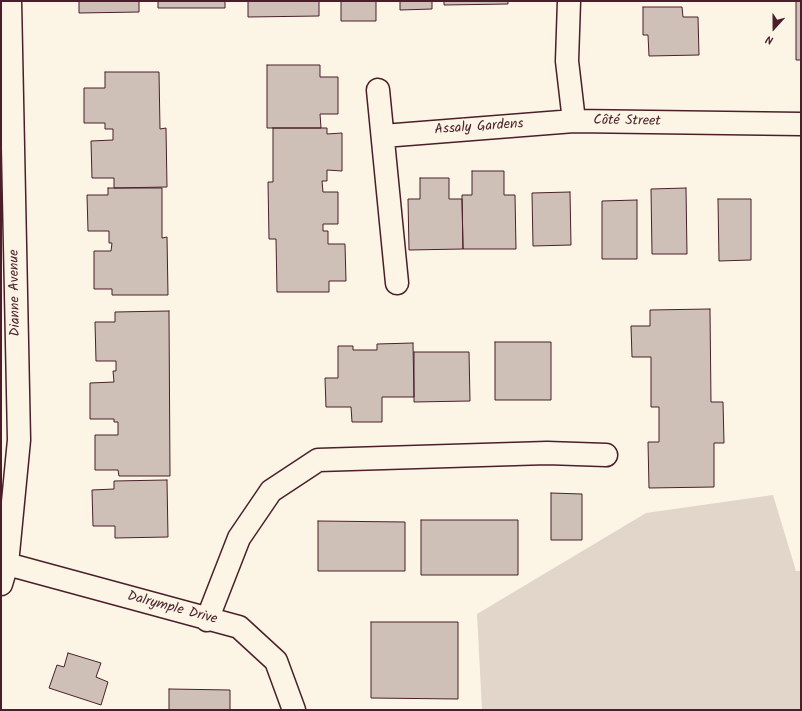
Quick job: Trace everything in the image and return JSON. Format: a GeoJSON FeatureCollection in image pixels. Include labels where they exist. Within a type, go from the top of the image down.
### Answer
{"type":"FeatureCollection","features":[{"type":"Feature","properties":{"kind":"street","name":"Dianne Avenue"},"geometry":{"type":"LineString","coordinates":[[4,574],[19,440],[10,1]]}},
{"type":"Feature","properties":{"kind":"street","name":"Côté Street"},"geometry":{"type":"LineString","coordinates":[[569,1],[567,61],[574,121],[801,124]]}},
{"type":"Feature","properties":{"kind":"street"},"geometry":{"type":"LineString","coordinates":[[378,90],[397,283]]}},
{"type":"Feature","properties":{"kind":"street","name":"Assaly Gardens"},"geometry":{"type":"LineString","coordinates":[[383,136],[574,121]]}},
{"type":"Feature","properties":{"kind":"street"},"geometry":{"type":"LineString","coordinates":[[207,620],[239,538],[271,491],[318,460],[547,453],[606,455]]}},
{"type":"Feature","properties":{"kind":"street","name":"Dalrymple Drive"},"geometry":{"type":"LineString","coordinates":[[4,574],[239,627],[276,661],[294,710]]}},
{"type":"Feature","properties":{"kind":"shaded area"},"geometry":{"type":"Polygon","coordinates":[[[773,495],[796,571],[801,571],[801,710],[482,710],[477,614],[646,513],[773,495]]]}},
{"type":"Feature","properties":{"kind":"building"},"geometry":{"type":"Polygon","coordinates":[[[79,1],[139,1],[139,12],[79,13],[79,1]]]}},
{"type":"Feature","properties":{"kind":"building"},"geometry":{"type":"Polygon","coordinates":[[[158,1],[225,1],[225,8],[158,8],[158,1]]]}},
{"type":"Feature","properties":{"kind":"building"},"geometry":{"type":"Polygon","coordinates":[[[248,1],[319,1],[319,16],[248,17],[248,1]]]}},
{"type":"Feature","properties":{"kind":"building"},"geometry":{"type":"Polygon","coordinates":[[[341,1],[376,1],[376,21],[341,21],[341,1]]]}},
{"type":"Feature","properties":{"kind":"building"},"geometry":{"type":"Polygon","coordinates":[[[400,1],[432,1],[432,9],[400,10],[400,1]]]}},
{"type":"Feature","properties":{"kind":"building"},"geometry":{"type":"Polygon","coordinates":[[[444,1],[508,1],[508,4],[444,5],[444,1]]]}},
{"type":"Feature","properties":{"kind":"building"},"geometry":{"type":"Polygon","coordinates":[[[796,1],[801,1],[801,60],[796,60],[796,1]]]}},
{"type":"Feature","properties":{"kind":"building"},"geometry":{"type":"Polygon","coordinates":[[[643,7],[682,7],[683,17],[698,17],[699,55],[649,56],[648,35],[643,35],[643,7]]]}},
{"type":"Feature","properties":{"kind":"building"},"geometry":{"type":"Polygon","coordinates":[[[267,65],[320,65],[320,77],[338,77],[338,114],[320,114],[321,128],[267,128],[267,65]]]}},
{"type":"Feature","properties":{"kind":"building"},"geometry":{"type":"Polygon","coordinates":[[[105,72],[159,72],[160,129],[166,128],[167,187],[114,188],[114,178],[92,178],[91,141],[113,140],[113,129],[105,129],[105,123],[84,123],[84,88],[105,88],[105,72]]]}},
{"type":"Feature","properties":{"kind":"building"},"geometry":{"type":"Polygon","coordinates":[[[273,128],[327,128],[327,134],[342,133],[342,171],[327,170],[327,181],[322,181],[323,192],[338,192],[338,224],[323,224],[323,231],[328,231],[328,244],[345,244],[346,281],[329,281],[329,292],[277,292],[276,239],[269,239],[268,182],[273,182],[273,128]]]}},
{"type":"Feature","properties":{"kind":"building"},"geometry":{"type":"Polygon","coordinates":[[[472,171],[504,171],[504,195],[515,195],[516,249],[463,249],[462,195],[472,195],[472,171]]]}},
{"type":"Feature","properties":{"kind":"building"},"geometry":{"type":"Polygon","coordinates":[[[420,178],[449,178],[449,199],[462,199],[463,249],[409,250],[408,199],[420,199],[420,178]]]}},
{"type":"Feature","properties":{"kind":"building"},"geometry":{"type":"Polygon","coordinates":[[[108,188],[162,188],[162,238],[167,237],[168,295],[112,295],[112,289],[94,289],[94,251],[111,251],[112,243],[109,243],[109,231],[88,231],[87,195],[108,195],[108,188]]]}},
{"type":"Feature","properties":{"kind":"building"},"geometry":{"type":"Polygon","coordinates":[[[686,188],[687,254],[652,254],[651,189],[686,188]]]}},
{"type":"Feature","properties":{"kind":"building"},"geometry":{"type":"Polygon","coordinates":[[[570,192],[571,245],[533,246],[532,193],[570,192]]]}},
{"type":"Feature","properties":{"kind":"building"},"geometry":{"type":"Polygon","coordinates":[[[718,199],[751,199],[751,260],[719,261],[718,199]]]}},
{"type":"Feature","properties":{"kind":"building"},"geometry":{"type":"Polygon","coordinates":[[[637,200],[637,259],[602,259],[602,201],[637,200]]]}},
{"type":"Feature","properties":{"kind":"building"},"geometry":{"type":"Polygon","coordinates":[[[710,309],[711,402],[723,402],[724,443],[714,443],[714,487],[649,488],[648,442],[659,442],[659,407],[651,407],[651,357],[632,357],[631,326],[650,326],[650,310],[710,309]]]}},
{"type":"Feature","properties":{"kind":"building"},"geometry":{"type":"Polygon","coordinates":[[[169,311],[170,476],[119,476],[118,470],[95,470],[95,435],[118,435],[118,422],[114,422],[114,419],[90,419],[90,383],[114,382],[113,371],[116,371],[116,361],[96,361],[95,322],[115,322],[115,312],[169,311]]]}},
{"type":"Feature","properties":{"kind":"building"},"geometry":{"type":"Polygon","coordinates":[[[495,342],[551,342],[551,400],[495,400],[495,342]]]}},
{"type":"Feature","properties":{"kind":"building"},"geometry":{"type":"Polygon","coordinates":[[[413,343],[414,397],[382,397],[382,422],[352,422],[351,407],[326,407],[325,378],[338,378],[338,346],[353,346],[353,350],[377,350],[377,344],[413,343]]]}},
{"type":"Feature","properties":{"kind":"building"},"geometry":{"type":"Polygon","coordinates":[[[414,352],[469,352],[470,401],[414,402],[414,352]]]}},
{"type":"Feature","properties":{"kind":"building"},"geometry":{"type":"Polygon","coordinates":[[[167,480],[168,537],[115,538],[115,526],[93,526],[92,490],[114,489],[114,481],[167,480]]]}},
{"type":"Feature","properties":{"kind":"building"},"geometry":{"type":"Polygon","coordinates":[[[551,493],[582,494],[582,540],[551,540],[551,493]]]}},
{"type":"Feature","properties":{"kind":"building"},"geometry":{"type":"Polygon","coordinates":[[[421,520],[518,520],[518,575],[421,575],[421,520]]]}},
{"type":"Feature","properties":{"kind":"building"},"geometry":{"type":"Polygon","coordinates":[[[318,521],[405,522],[405,571],[318,571],[318,521]]]}},
{"type":"Feature","properties":{"kind":"building"},"geometry":{"type":"Polygon","coordinates":[[[371,622],[458,622],[458,699],[371,698],[371,622]]]}},
{"type":"Feature","properties":{"kind":"building"},"geometry":{"type":"Polygon","coordinates":[[[68,653],[101,663],[96,677],[108,682],[101,705],[49,688],[57,665],[64,667],[68,653]]]}},
{"type":"Feature","properties":{"kind":"building"},"geometry":{"type":"Polygon","coordinates":[[[169,689],[230,690],[230,710],[169,710],[169,689]]]}}]}
